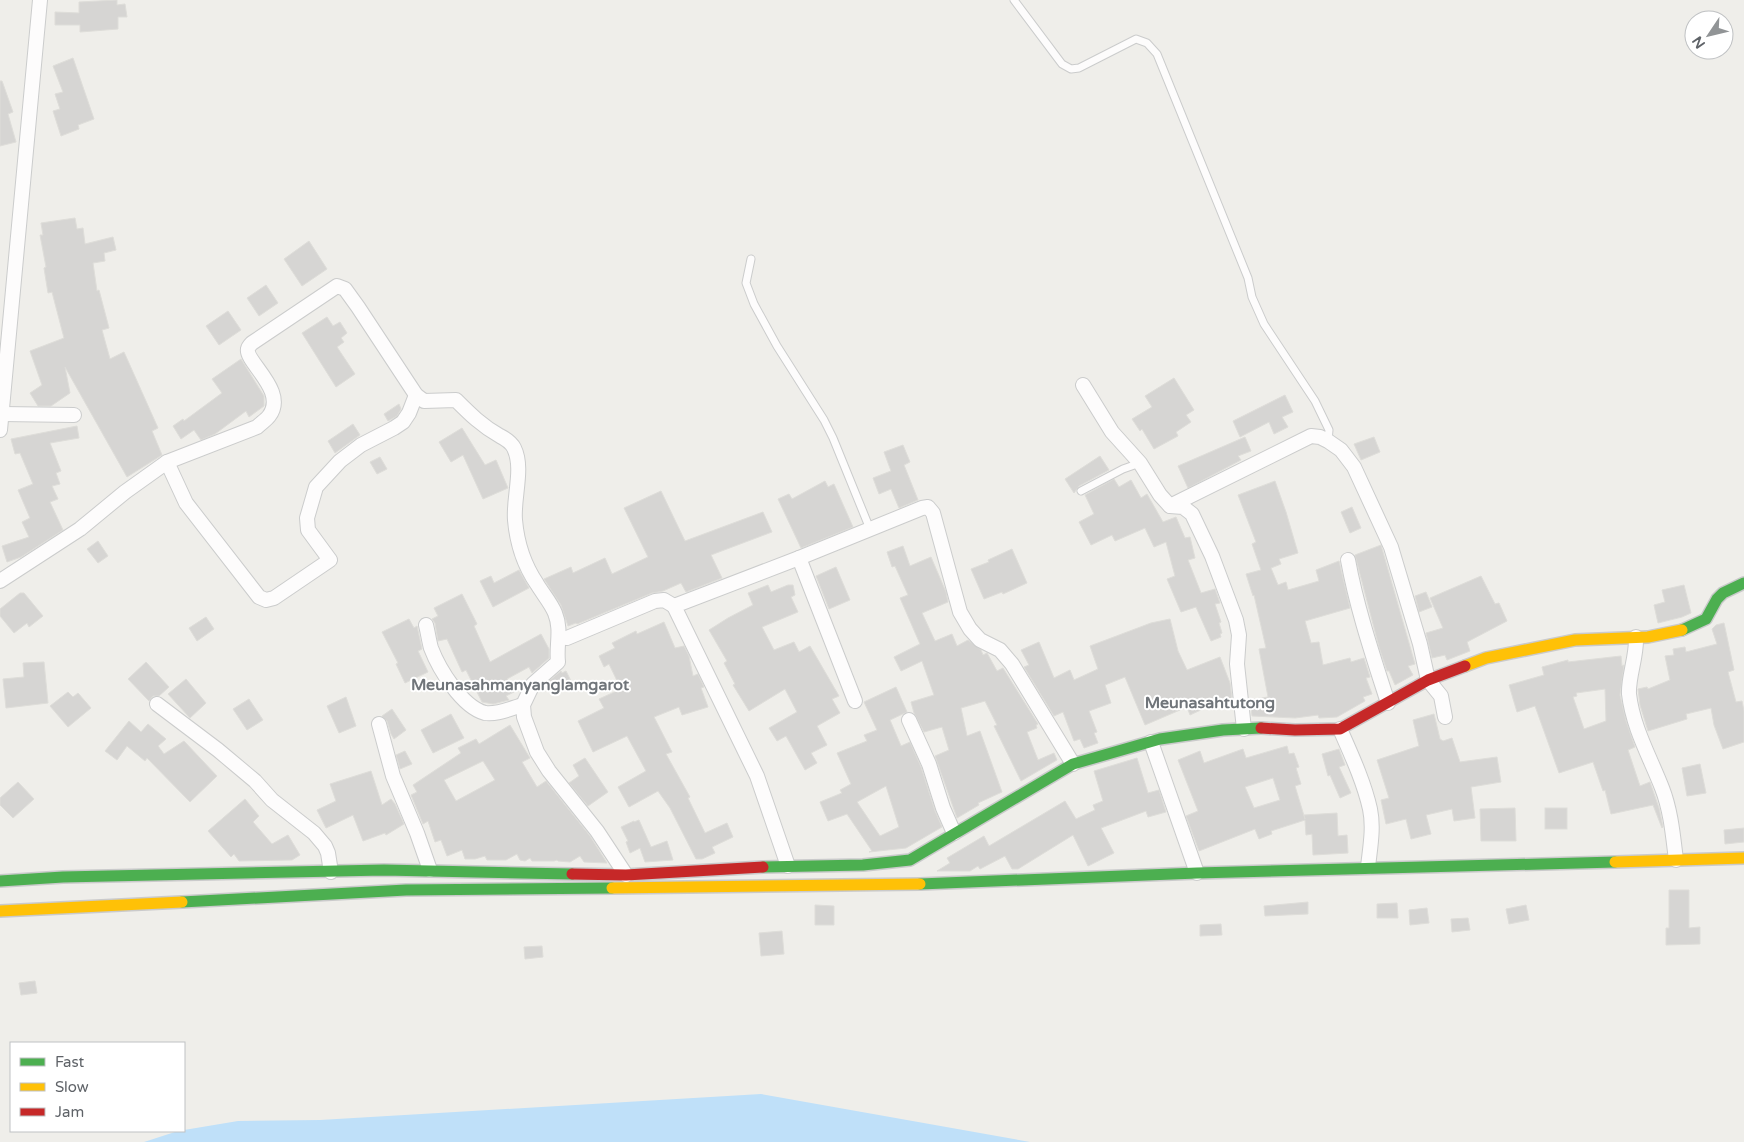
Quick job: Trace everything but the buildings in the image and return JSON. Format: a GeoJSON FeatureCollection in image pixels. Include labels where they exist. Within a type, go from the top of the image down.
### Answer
{"type":"FeatureCollection","features":[{"type":"Feature","properties":{"kind":"street"},"geometry":{"type":"LineString","coordinates":[[0,430],[40,0]]}},
{"type":"Feature","properties":{"kind":"street"},"geometry":{"type":"LineString","coordinates":[[0,581],[80,529],[125,492],[167,462],[257,427],[269,416],[274,406],[272,396],[262,373],[248,356],[247,350],[249,346],[337,286],[345,289],[416,395],[424,401],[456,400],[481,425],[510,441],[514,448],[517,457],[518,480],[514,518],[516,536],[524,564],[554,611],[559,624],[559,639],[556,649],[558,662],[534,684],[523,705],[524,717],[537,752],[561,787],[597,831],[626,875]]}},
{"type":"Feature","properties":{"kind":"street"},"geometry":{"type":"LineString","coordinates":[[1083,385],[1112,432],[1140,462],[1160,495],[1170,506],[1183,507],[1192,514],[1212,556],[1236,620],[1238,635],[1237,664],[1244,729]]}},
{"type":"Feature","properties":{"kind":"street"},"geometry":{"type":"LineString","coordinates":[[167,462],[186,503],[200,523],[226,553],[259,597],[266,600],[274,598],[330,560],[308,530],[307,518],[316,487],[340,460],[361,445],[402,422],[409,413],[416,395]]}},
{"type":"Feature","properties":{"kind":"street"},"geometry":{"type":"LineString","coordinates":[[2,414],[74,415]]}},
{"type":"Feature","properties":{"kind":"street"},"geometry":{"type":"LineString","coordinates":[[1170,506],[1311,436],[1320,437],[1341,450],[1354,467],[1391,547],[1420,644],[1428,680],[1441,696],[1445,717]]}},
{"type":"Feature","properties":{"kind":"street"},"geometry":{"type":"LineString","coordinates":[[674,606],[922,508],[928,508],[933,510],[960,612],[970,630],[980,640],[1000,650],[1012,664],[1073,764]]}},
{"type":"Feature","properties":{"kind":"street"},"geometry":{"type":"LineString","coordinates":[[799,558],[855,701]]}},
{"type":"Feature","properties":{"kind":"street"},"geometry":{"type":"LineString","coordinates":[[1348,560],[1361,616],[1388,703]]}},
{"type":"Feature","properties":{"kind":"street"},"geometry":{"type":"LineString","coordinates":[[0,881],[63,877],[430,870],[626,875],[788,866],[863,865],[910,860],[1073,764],[1150,742],[1205,733],[1244,729],[1340,729],[1428,680],[1486,658],[1575,640],[1648,637],[1683,630],[1701,623],[1723,592],[1744,583]]}},
{"type":"Feature","properties":{"kind":"street"},"geometry":{"type":"LineString","coordinates":[[567,638],[656,601],[664,600],[674,606],[757,776],[788,866]]}},
{"type":"Feature","properties":{"kind":"street"},"geometry":{"type":"LineString","coordinates":[[426,625],[432,649],[454,690],[466,701],[485,713],[493,713],[523,705]]}},
{"type":"Feature","properties":{"kind":"street"},"geometry":{"type":"LineString","coordinates":[[1636,637],[1637,648],[1629,692],[1635,721],[1667,804],[1676,860]]}},
{"type":"Feature","properties":{"kind":"street"},"geometry":{"type":"LineString","coordinates":[[157,704],[218,750],[255,781],[272,800],[314,833],[325,846],[331,872]]}},
{"type":"Feature","properties":{"kind":"street"},"geometry":{"type":"LineString","coordinates":[[909,720],[929,764],[943,808],[954,833]]}},
{"type":"Feature","properties":{"kind":"street"},"geometry":{"type":"LineString","coordinates":[[379,724],[393,776],[430,870]]}},
{"type":"Feature","properties":{"kind":"street"},"geometry":{"type":"LineString","coordinates":[[1340,729],[1370,809],[1372,827],[1368,867]]}},
{"type":"Feature","properties":{"kind":"street"},"geometry":{"type":"LineString","coordinates":[[1150,742],[1197,873]]}},
{"type":"Feature","properties":{"kind":"street"},"geometry":{"type":"LineString","coordinates":[[0,911],[406,890],[950,883],[1368,867],[1744,858]]}},
{"type":"Feature","properties":{"kind":"lane"},"geometry":{"type":"LineString","coordinates":[[1014,0],[1062,64],[1072,69],[1079,68],[1136,39],[1147,43],[1157,54],[1248,278],[1252,296],[1264,324],[1315,401],[1329,430],[1328,441]]}},
{"type":"Feature","properties":{"kind":"lane"},"geometry":{"type":"LineString","coordinates":[[751,259],[746,283],[754,304],[777,346],[824,420],[870,529]]}},
{"type":"Feature","properties":{"kind":"lane"},"geometry":{"type":"LineString","coordinates":[[1081,491],[1140,462]]}},
{"type":"Feature","properties":{"kind":"water"},"geometry":{"type":"Polygon","coordinates":[[[761,1094],[1030,1142],[144,1142],[175,1132],[185,1132],[185,1130],[238,1121],[320,1120],[761,1094]]]}},
{"type":"Feature","properties":{"kind":"traffic: fast"},"geometry":{"type":"LineString","coordinates":[[1682,630],[1706,619],[1717,599],[1723,593],[1744,583]]}},
{"type":"Feature","properties":{"kind":"traffic: fast"},"geometry":{"type":"LineString","coordinates":[[763,867],[863,865],[910,860],[1073,764],[1160,739],[1223,730],[1261,728]]}},
{"type":"Feature","properties":{"kind":"traffic: fast"},"geometry":{"type":"LineString","coordinates":[[920,884],[1197,873],[1615,862]]}},
{"type":"Feature","properties":{"kind":"traffic: fast"},"geometry":{"type":"LineString","coordinates":[[0,881],[63,877],[384,870],[572,874]]}},
{"type":"Feature","properties":{"kind":"traffic: fast"},"geometry":{"type":"LineString","coordinates":[[182,902],[406,890],[612,888]]}},
{"type":"Feature","properties":{"kind":"traffic: slow"},"geometry":{"type":"LineString","coordinates":[[1465,666],[1486,658],[1575,640],[1648,637],[1682,630]]}},
{"type":"Feature","properties":{"kind":"traffic: slow"},"geometry":{"type":"LineString","coordinates":[[1615,862],[1744,858]]}},
{"type":"Feature","properties":{"kind":"traffic: slow"},"geometry":{"type":"LineString","coordinates":[[612,888],[920,884]]}},
{"type":"Feature","properties":{"kind":"traffic: slow"},"geometry":{"type":"LineString","coordinates":[[0,911],[182,902]]}},
{"type":"Feature","properties":{"kind":"traffic: jam"},"geometry":{"type":"LineString","coordinates":[[1261,728],[1295,730],[1340,729],[1428,680],[1465,666]]}},
{"type":"Feature","properties":{"kind":"traffic: jam"},"geometry":{"type":"LineString","coordinates":[[572,874],[626,875],[763,867]]}},
{"type":"Feature","properties":{"kind":"district","name":"Meunasahmanyanglamgarot"},"geometry":{"type":"Point","coordinates":[520,685]}},
{"type":"Feature","properties":{"kind":"district","name":"Meunasahtutong"},"geometry":{"type":"Point","coordinates":[1210,703]}}]}
